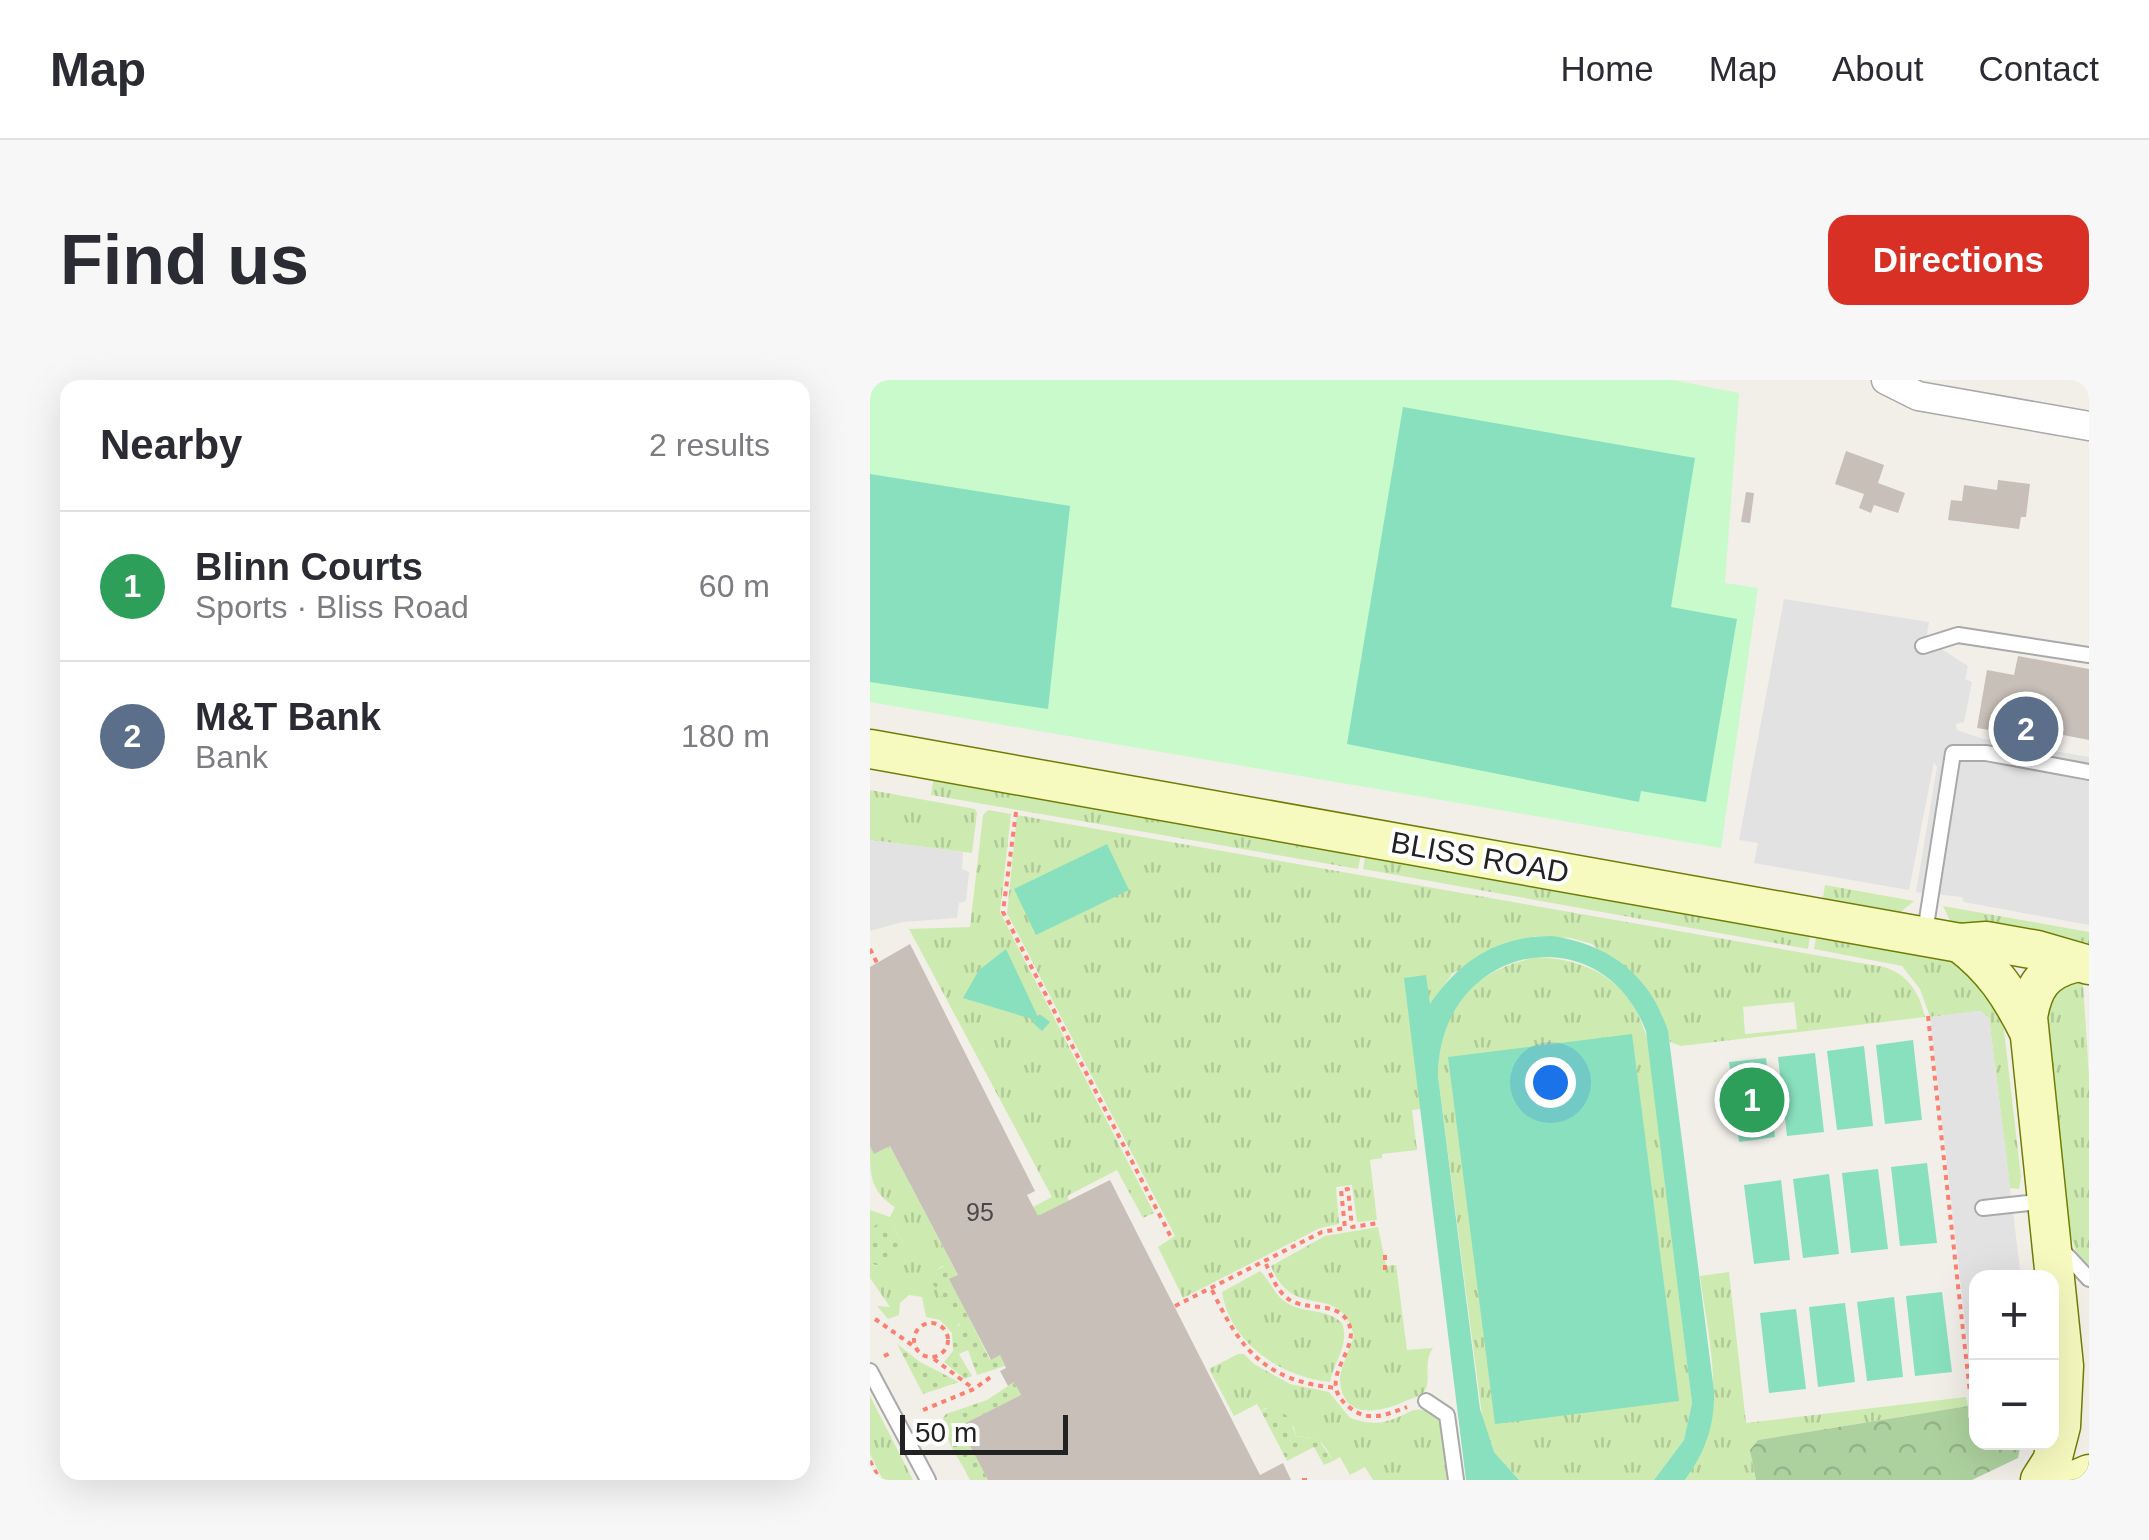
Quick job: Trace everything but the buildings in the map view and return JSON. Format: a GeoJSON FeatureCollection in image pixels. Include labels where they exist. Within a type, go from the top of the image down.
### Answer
{"type":"FeatureCollection","features":[{"type":"Feature","properties":{"kind":"main road","name":"BLISS ROAD"},"geometry":{"type":"LineString","coordinates":[[870,750],[1942,939],[2037,950],[2082,964]]}},
{"type":"Feature","properties":{"kind":"main road"},"geometry":{"type":"LineString","coordinates":[[1942,939],[1996,975],[2028,1030]]}},
{"type":"Feature","properties":{"kind":"main road"},"geometry":{"type":"LineString","coordinates":[[2058,1360],[2048,1219],[2028,1030],[2036,985],[2050,972],[2082,964]]}},
{"type":"Feature","properties":{"kind":"main road"},"geometry":{"type":"LineString","coordinates":[[2059,1369],[2089,1416]]}},
{"type":"Feature","properties":{"kind":"main road"},"geometry":{"type":"LineString","coordinates":[[2040,1480],[2055,1450]]}},
{"type":"Feature","properties":{"kind":"main road"},"geometry":{"type":"LineString","coordinates":[[2075,1480],[2089,1474]]}},
{"type":"Feature","properties":{"kind":"street"},"geometry":{"type":"LineString","coordinates":[[1886,380],[1918,396],[2089,426]]}},
{"type":"Feature","properties":{"kind":"lane"},"geometry":{"type":"LineString","coordinates":[[1923,646],[1958,635],[2089,654]]}},
{"type":"Feature","properties":{"kind":"lane"},"geometry":{"type":"LineString","coordinates":[[1942,939],[1953,753],[1986,753],[2089,772]]}},
{"type":"Feature","properties":{"kind":"lane"},"geometry":{"type":"LineString","coordinates":[[1984,1208],[2048,1219],[2089,1279]]}},
{"type":"Feature","properties":{"kind":"lane"},"geometry":{"type":"LineString","coordinates":[[870,1371],[928,1480]]}},
{"type":"Feature","properties":{"kind":"lane"},"geometry":{"type":"LineString","coordinates":[[1426,1401],[1447,1415],[1456,1480]]}},
{"type":"Feature","properties":{"kind":"path"},"geometry":{"type":"LineString","coordinates":[[1016,812],[1004,912],[1171,1237]]}},
{"type":"Feature","properties":{"kind":"path"},"geometry":{"type":"LineString","coordinates":[[870,949],[877,963]]}},
{"type":"Feature","properties":{"kind":"path"},"geometry":{"type":"LineString","coordinates":[[1928,1016],[1969,1384]]}},
{"type":"Feature","properties":{"kind":"path"},"geometry":{"type":"LineString","coordinates":[[1175,1306],[1322,1232],[1345,1228],[1341,1190],[1348,1190],[1352,1226],[1378,1223]]}},
{"type":"Feature","properties":{"kind":"path"},"geometry":{"type":"LineString","coordinates":[[1385,1256],[1385,1272]]}},
{"type":"Feature","properties":{"kind":"path"},"geometry":{"type":"LineString","coordinates":[[1265,1262],[1286,1298],[1302,1305],[1336,1310],[1348,1320],[1352,1335],[1339,1365],[1336,1388],[1342,1402],[1358,1414],[1375,1418],[1426,1401]]}},
{"type":"Feature","properties":{"kind":"path"},"geometry":{"type":"LineString","coordinates":[[1212,1290],[1240,1343],[1270,1368],[1308,1385],[1336,1388]]}},
{"type":"Feature","properties":{"kind":"path"},"geometry":{"type":"LineString","coordinates":[[875,1319],[974,1389]]}},
{"type":"Feature","properties":{"kind":"path"},"geometry":{"type":"LineString","coordinates":[[915,1347],[915,1328],[929,1323],[939,1326],[949,1345],[940,1357],[932,1357]]}},
{"type":"Feature","properties":{"kind":"path"},"geometry":{"type":"LineString","coordinates":[[884,1356],[893,1352]]}},
{"type":"Feature","properties":{"kind":"path"},"geometry":{"type":"LineString","coordinates":[[923,1410],[974,1389],[992,1376]]}},
{"type":"Feature","properties":{"kind":"path"},"geometry":{"type":"LineString","coordinates":[[870,1461],[880,1480]]}},
{"type":"Feature","properties":{"kind":"green space"},"geometry":{"type":"Polygon","coordinates":[[[870,380],[1673,380],[1739,393],[1725,583],[1758,588],[1721,848],[870,702],[870,380]]]}},
{"type":"Feature","properties":{"kind":"green space"},"geometry":{"type":"Polygon","coordinates":[[[1403,407],[1695,458],[1671,607],[1737,619],[1706,802],[1641,791],[1639,802],[1347,744],[1403,407]]]}},
{"type":"Feature","properties":{"kind":"green space"},"geometry":{"type":"Polygon","coordinates":[[[870,474],[1070,506],[1048,709],[870,682],[870,474]]]}},
{"type":"Feature","properties":{"kind":"green space"},"geometry":{"type":"Polygon","coordinates":[[[934,775],[1362,850],[1358,869],[931,795],[934,775]]]}},
{"type":"Feature","properties":{"kind":"green space"},"geometry":{"type":"Polygon","coordinates":[[[870,790],[975,809],[972,853],[870,840],[870,790]]]}},
{"type":"Feature","properties":{"kind":"green space"},"geometry":{"type":"Polygon","coordinates":[[[988,810],[1011,814],[1000,912],[1154,1213],[1143,1218],[1117,1170],[1067,1196],[1071,1206],[1040,1221],[1033,1207],[1052,1197],[909,929],[970,927],[983,815],[988,810]]]}},
{"type":"Feature","properties":{"kind":"green space"},"geometry":{"type":"Polygon","coordinates":[[[1017,815],[1884,967],[1912,986],[1925,1017],[1681,1046],[1670,1042],[1662,1014],[1592,944],[1571,938],[1535,936],[1453,973],[1430,1005],[1420,1109],[1412,1110],[1417,1150],[1382,1154],[1382,1158],[1370,1160],[1377,1220],[1357,1222],[1352,1185],[1336,1187],[1339,1224],[1320,1228],[1183,1298],[1158,1247],[1175,1236],[1007,913],[1017,815]],[[1794,1002],[1743,1007],[1745,1034],[1797,1029],[1794,1002]]]}},
{"type":"Feature","properties":{"kind":"green space"},"geometry":{"type":"Polygon","coordinates":[[[1107,844],[1129,890],[1036,935],[1014,889],[1107,844]]]}},
{"type":"Feature","properties":{"kind":"green space"},"geometry":{"type":"Polygon","coordinates":[[[1366,851],[1811,931],[1808,949],[1363,869],[1366,851]]]}},
{"type":"Feature","properties":{"kind":"green space"},"geometry":{"type":"Polygon","coordinates":[[[1825,885],[1914,901],[1897,915],[1822,904],[1825,885]]]}},
{"type":"Feature","properties":{"kind":"green space"},"geometry":{"type":"Polygon","coordinates":[[[1943,906],[2089,932],[2089,950],[1951,923],[1943,906]]]}},
{"type":"Feature","properties":{"kind":"green space"},"geometry":{"type":"Polygon","coordinates":[[[1817,931],[1953,955],[1968,964],[2003,1022],[2021,1177],[2019,1189],[2010,1188],[1989,1018],[1980,1011],[1930,1017],[1920,989],[1902,966],[1814,949],[1817,931]]]}},
{"type":"Feature","properties":{"kind":"green space"},"geometry":{"type":"Polygon","coordinates":[[[1552,936],[1592,946],[1625,966],[1650,994],[1668,1031],[1714,1391],[1707,1438],[1685,1480],[1654,1480],[1684,1440],[1692,1403],[1646,1031],[1624,993],[1594,969],[1560,958],[1524,959],[1491,973],[1464,997],[1445,1032],[1438,1076],[1480,1409],[1494,1452],[1519,1480],[1466,1480],[1404,978],[1426,975],[1430,1004],[1454,975],[1482,954],[1514,940],[1552,936]]]}},
{"type":"Feature","properties":{"kind":"green space"},"geometry":{"type":"Polygon","coordinates":[[[1006,949],[1038,1017],[1050,1022],[1042,1031],[1033,1023],[1035,1020],[963,998],[979,970],[1006,949]]]}},
{"type":"Feature","properties":{"kind":"green space"},"geometry":{"type":"Polygon","coordinates":[[[1538,957],[1578,964],[1610,980],[1634,1008],[1649,1046],[1692,1403],[1684,1440],[1654,1480],[1519,1480],[1494,1452],[1483,1423],[1438,1076],[1440,1052],[1444,1031],[1463,996],[1495,972],[1538,957]]]}},
{"type":"Feature","properties":{"kind":"green space"},"geometry":{"type":"Polygon","coordinates":[[[2072,980],[2083,984],[2089,1076],[2089,1267],[2076,1252],[2069,1230],[2045,1022],[2052,997],[2072,980]]]}},
{"type":"Feature","properties":{"kind":"green space"},"geometry":{"type":"Polygon","coordinates":[[[1632,1034],[1679,1401],[1495,1424],[1448,1057],[1632,1034]]]}},
{"type":"Feature","properties":{"kind":"green space"},"geometry":{"type":"Polygon","coordinates":[[[1913,1040],[1922,1120],[1885,1124],[1876,1045],[1913,1040]]]}},
{"type":"Feature","properties":{"kind":"green space"},"geometry":{"type":"Polygon","coordinates":[[[1864,1046],[1873,1126],[1837,1130],[1827,1051],[1864,1046]]]}},
{"type":"Feature","properties":{"kind":"green space"},"geometry":{"type":"Polygon","coordinates":[[[1815,1053],[1824,1132],[1787,1136],[1778,1057],[1815,1053]]]}},
{"type":"Feature","properties":{"kind":"green space"},"geometry":{"type":"Polygon","coordinates":[[[1766,1058],[1775,1137],[1739,1142],[1729,1062],[1766,1058]]]}},
{"type":"Feature","properties":{"kind":"green space"},"geometry":{"type":"Polygon","coordinates":[[[870,1146],[874,1154],[890,1146],[953,1266],[937,1270],[962,1324],[952,1333],[940,1320],[926,1317],[922,1297],[909,1295],[900,1303],[899,1315],[888,1319],[877,1306],[890,1307],[870,1278],[870,1263],[875,1266],[903,1243],[893,1226],[870,1229],[870,1210],[890,1217],[895,1207],[873,1181],[870,1146]]]}},
{"type":"Feature","properties":{"kind":"green space"},"geometry":{"type":"Polygon","coordinates":[[[1927,1163],[1937,1243],[1900,1246],[1891,1167],[1927,1163]]]}},
{"type":"Feature","properties":{"kind":"green space"},"geometry":{"type":"Polygon","coordinates":[[[1878,1169],[1888,1249],[1851,1253],[1842,1173],[1878,1169]]]}},
{"type":"Feature","properties":{"kind":"green space"},"geometry":{"type":"Polygon","coordinates":[[[1829,1174],[1839,1254],[1803,1258],[1793,1179],[1829,1174]]]}},
{"type":"Feature","properties":{"kind":"green space"},"geometry":{"type":"Polygon","coordinates":[[[1781,1180],[1790,1260],[1754,1264],[1744,1185],[1781,1180]]]}},
{"type":"Feature","properties":{"kind":"green space"},"geometry":{"type":"Polygon","coordinates":[[[879,1223],[893,1226],[903,1243],[891,1259],[874,1265],[870,1263],[870,1229],[879,1223]]]}},
{"type":"Feature","properties":{"kind":"green space"},"geometry":{"type":"Polygon","coordinates":[[[1378,1227],[1386,1266],[1396,1265],[1407,1350],[1433,1348],[1423,1393],[1392,1406],[1362,1410],[1342,1393],[1341,1371],[1354,1335],[1347,1318],[1327,1304],[1291,1293],[1271,1266],[1325,1236],[1378,1227]]]}},
{"type":"Feature","properties":{"kind":"green space"},"geometry":{"type":"Polygon","coordinates":[[[948,1264],[958,1275],[950,1280],[990,1360],[1000,1355],[1005,1366],[977,1375],[968,1350],[959,1354],[972,1376],[965,1379],[944,1362],[953,1351],[952,1333],[961,1323],[932,1283],[937,1270],[948,1264]]]}},
{"type":"Feature","properties":{"kind":"green space"},"geometry":{"type":"Polygon","coordinates":[[[1260,1271],[1287,1303],[1330,1315],[1342,1323],[1343,1346],[1330,1382],[1276,1365],[1235,1327],[1222,1292],[1260,1271]]]}},
{"type":"Feature","properties":{"kind":"green space"},"geometry":{"type":"Polygon","coordinates":[[[1729,1272],[1746,1423],[1966,1397],[1968,1406],[1758,1440],[1750,1450],[1756,1480],[1685,1480],[1699,1457],[1712,1407],[1711,1355],[1700,1276],[1729,1272]]]}},
{"type":"Feature","properties":{"kind":"green space"},"geometry":{"type":"Polygon","coordinates":[[[1942,1292],[1952,1372],[1915,1376],[1906,1296],[1942,1292]]]}},
{"type":"Feature","properties":{"kind":"green space"},"geometry":{"type":"Polygon","coordinates":[[[1894,1297],[1903,1377],[1867,1381],[1857,1302],[1894,1297]]]}},
{"type":"Feature","properties":{"kind":"green space"},"geometry":{"type":"Polygon","coordinates":[[[1845,1303],[1855,1382],[1818,1387],[1809,1307],[1845,1303]]]}},
{"type":"Feature","properties":{"kind":"green space"},"geometry":{"type":"Polygon","coordinates":[[[1796,1309],[1806,1389],[1769,1393],[1760,1313],[1796,1309]]]}},
{"type":"Feature","properties":{"kind":"green space"},"geometry":{"type":"Polygon","coordinates":[[[897,1344],[920,1362],[959,1382],[923,1394],[897,1344]]]}},
{"type":"Feature","properties":{"kind":"green space"},"geometry":{"type":"Polygon","coordinates":[[[1238,1354],[1290,1384],[1329,1392],[1350,1418],[1375,1423],[1419,1409],[1433,1415],[1443,1422],[1450,1480],[1373,1480],[1365,1467],[1350,1475],[1340,1457],[1333,1461],[1319,1441],[1296,1436],[1294,1427],[1266,1408],[1261,1411],[1257,1404],[1234,1416],[1209,1369],[1238,1354]]]}},
{"type":"Feature","properties":{"kind":"green space"},"geometry":{"type":"Polygon","coordinates":[[[1014,1382],[1021,1395],[961,1426],[988,1480],[970,1480],[950,1443],[943,1418],[987,1400],[1014,1382]]]}},
{"type":"Feature","properties":{"kind":"green space"},"geometry":{"type":"Polygon","coordinates":[[[870,1396],[913,1480],[883,1480],[870,1454],[870,1396]]]}},
{"type":"Feature","properties":{"kind":"green space"},"geometry":{"type":"Polygon","coordinates":[[[1968,1406],[1969,1450],[2020,1450],[2018,1458],[1972,1480],[1756,1480],[1750,1450],[1758,1440],[1968,1406]]]}},
{"type":"Feature","properties":{"kind":"green space"},"geometry":{"type":"Polygon","coordinates":[[[1272,1407],[1289,1417],[1296,1436],[1318,1439],[1333,1461],[1324,1465],[1314,1447],[1287,1461],[1261,1411],[1272,1407]]]}},
{"type":"Feature","properties":{"kind":"shaded area"},"geometry":{"type":"Polygon","coordinates":[[[1784,599],[1929,622],[1926,639],[1968,666],[1965,679],[1972,682],[1964,722],[1956,724],[1957,730],[1984,739],[2089,757],[2089,925],[1964,902],[1962,897],[1916,892],[1937,767],[1934,762],[1909,890],[1754,863],[1758,843],[1739,840],[1784,599]]]}},
{"type":"Feature","properties":{"kind":"shaded area"},"geometry":{"type":"Polygon","coordinates":[[[870,840],[963,852],[962,869],[969,872],[966,901],[959,903],[957,918],[902,922],[870,931],[870,840]]]}},
{"type":"Feature","properties":{"kind":"shaded area"},"geometry":{"type":"Polygon","coordinates":[[[1980,1011],[1989,1018],[2020,1270],[1969,1270],[1969,1356],[1930,1017],[1980,1011]]]}},
{"type":"Feature","properties":{"kind":"place","name":"M&T Bank"},"geometry":{"type":"Point","coordinates":[2026,729]}},
{"type":"Feature","properties":{"kind":"place","name":"Blinn Courts"},"geometry":{"type":"Point","coordinates":[1752,1100]}}]}
